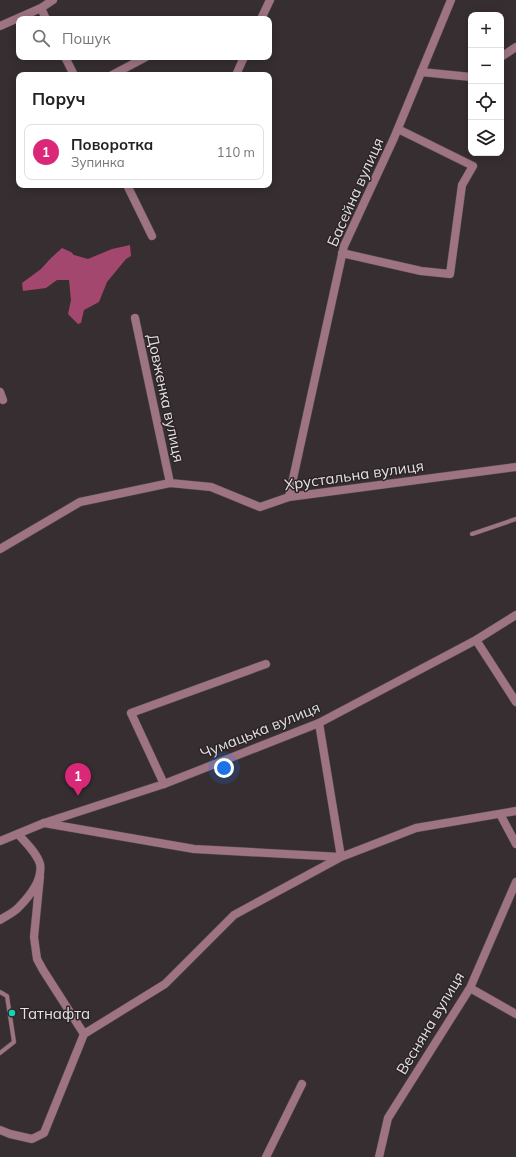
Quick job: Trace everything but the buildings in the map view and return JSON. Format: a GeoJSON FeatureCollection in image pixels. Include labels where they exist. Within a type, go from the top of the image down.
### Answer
{"type":"FeatureCollection","features":[{"type":"Feature","properties":{"kind":"street"},"geometry":{"type":"LineString","coordinates":[[23,16],[41,8],[53,0]]}},
{"type":"Feature","properties":{"kind":"street"},"geometry":{"type":"LineString","coordinates":[[262,16],[270,0]]}},
{"type":"Feature","properties":{"kind":"street","name":"Басейна вулиця"},"geometry":{"type":"LineString","coordinates":[[289,497],[344,246],[398,129],[451,0]]}},
{"type":"Feature","properties":{"kind":"street"},"geometry":{"type":"LineString","coordinates":[[41,8],[45,16]]}},
{"type":"Feature","properties":{"kind":"street"},"geometry":{"type":"LineString","coordinates":[[0,26],[16,19]]}},
{"type":"Feature","properties":{"kind":"street"},"geometry":{"type":"LineString","coordinates":[[504,55],[516,48]]}},
{"type":"Feature","properties":{"kind":"street"},"geometry":{"type":"LineString","coordinates":[[66,60],[72,72]]}},
{"type":"Feature","properties":{"kind":"street"},"geometry":{"type":"LineString","coordinates":[[118,72],[140,60]]}},
{"type":"Feature","properties":{"kind":"street"},"geometry":{"type":"LineString","coordinates":[[237,72],[243,60]]}},
{"type":"Feature","properties":{"kind":"street"},"geometry":{"type":"LineString","coordinates":[[421,72],[468,77]]}},
{"type":"Feature","properties":{"kind":"street"},"geometry":{"type":"LineString","coordinates":[[342,253],[422,271],[450,274],[462,186],[473,166],[398,129]]}},
{"type":"Feature","properties":{"kind":"street"},"geometry":{"type":"LineString","coordinates":[[128,188],[152,236]]}},
{"type":"Feature","properties":{"kind":"street","name":"Довженка вулиця"},"geometry":{"type":"LineString","coordinates":[[135,318],[170,483]]}},
{"type":"Feature","properties":{"kind":"street"},"geometry":{"type":"LineString","coordinates":[[0,392],[3,400]]}},
{"type":"Feature","properties":{"kind":"street","name":"Хрустальна вулиця"},"geometry":{"type":"LineString","coordinates":[[0,549],[80,502],[170,483],[211,487],[260,507],[289,497],[516,467]]}},
{"type":"Feature","properties":{"kind":"street","name":"Чумацька вулиця"},"geometry":{"type":"LineString","coordinates":[[0,840],[164,784],[319,723],[476,640],[516,614]]}},
{"type":"Feature","properties":{"kind":"street"},"geometry":{"type":"LineString","coordinates":[[476,640],[516,702]]}},
{"type":"Feature","properties":{"kind":"street"},"geometry":{"type":"LineString","coordinates":[[164,784],[131,713],[266,664]]}},
{"type":"Feature","properties":{"kind":"street"},"geometry":{"type":"LineString","coordinates":[[319,723],[341,857]]}},
{"type":"Feature","properties":{"kind":"street"},"geometry":{"type":"LineString","coordinates":[[0,1130],[10,1134],[32,1138],[44,1133],[84,1034],[165,984],[234,915],[341,857],[416,828],[516,811]]}},
{"type":"Feature","properties":{"kind":"street"},"geometry":{"type":"LineString","coordinates":[[500,814],[516,844]]}},
{"type":"Feature","properties":{"kind":"street"},"geometry":{"type":"LineString","coordinates":[[44,824],[194,849],[341,857]]}},
{"type":"Feature","properties":{"kind":"street"},"geometry":{"type":"LineString","coordinates":[[18,834],[35,854],[40,865],[34,937],[37,959],[84,1034]]}},
{"type":"Feature","properties":{"kind":"street"},"geometry":{"type":"LineString","coordinates":[[0,920],[22,904],[40,876]]}},
{"type":"Feature","properties":{"kind":"street","name":"Весняна вулиця"},"geometry":{"type":"LineString","coordinates":[[379,1157],[388,1118],[470,988],[516,882]]}},
{"type":"Feature","properties":{"kind":"street"},"geometry":{"type":"LineString","coordinates":[[470,988],[516,1014]]}},
{"type":"Feature","properties":{"kind":"street"},"geometry":{"type":"LineString","coordinates":[[266,1157],[302,1084]]}},
{"type":"Feature","properties":{"kind":"lane"},"geometry":{"type":"LineString","coordinates":[[472,534],[516,519]]}},
{"type":"Feature","properties":{"kind":"lane"},"geometry":{"type":"LineString","coordinates":[[0,992],[7,996],[14,1042],[0,1053]]}},
{"type":"Feature","properties":{"kind":"shaded area"},"geometry":{"type":"Polygon","coordinates":[[[130,245],[131,256],[126,259],[107,282],[99,302],[84,310],[81,323],[78,324],[68,314],[71,300],[69,280],[57,280],[46,288],[23,291],[22,283],[41,269],[62,248],[74,255],[88,259],[112,249],[130,245]]]}},
{"type":"Feature","properties":{"kind":"place","name":"Поворотка"},"geometry":{"type":"Point","coordinates":[78,796]}},
{"type":"Feature","properties":{"kind":"place","name":"Татнафта"},"geometry":{"type":"Point","coordinates":[12,1013]}}]}
